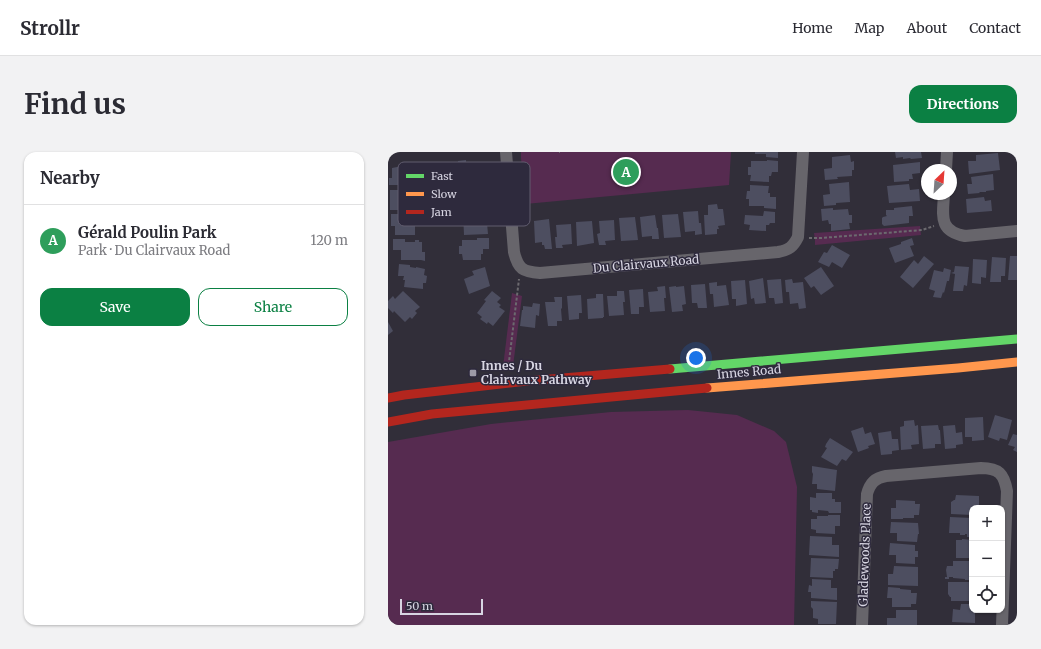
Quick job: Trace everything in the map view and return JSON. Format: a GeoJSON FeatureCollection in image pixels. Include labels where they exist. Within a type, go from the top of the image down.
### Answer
{"type":"FeatureCollection","features":[{"type":"Feature","properties":{"kind":"main road","name":"Innes Road"},"geometry":{"type":"LineString","coordinates":[[388,398],[404,394],[527,381],[1017,339]]}},
{"type":"Feature","properties":{"kind":"main road","name":"Innes Road"},"geometry":{"type":"LineString","coordinates":[[388,422],[432,414],[515,406],[1017,362]]}},
{"type":"Feature","properties":{"kind":"street"},"geometry":{"type":"LineString","coordinates":[[506,152],[507,162]]}},
{"type":"Feature","properties":{"kind":"street"},"geometry":{"type":"LineString","coordinates":[[798,237],[803,152]]}},
{"type":"Feature","properties":{"kind":"street"},"geometry":{"type":"LineString","coordinates":[[946,164],[947,152]]}},
{"type":"Feature","properties":{"kind":"street"},"geometry":{"type":"LineString","coordinates":[[944,200],[943,217],[946,227],[951,232],[958,235],[965,236],[1017,231]]}},
{"type":"Feature","properties":{"kind":"street"},"geometry":{"type":"LineString","coordinates":[[512,226],[514,252],[516,261],[521,268]]}},
{"type":"Feature","properties":{"kind":"street","name":"Du Clairvaux Road"},"geometry":{"type":"LineString","coordinates":[[521,268],[528,272],[540,273],[778,252],[788,250],[798,237]]}},
{"type":"Feature","properties":{"kind":"street","name":"Gladewoods Place"},"geometry":{"type":"LineString","coordinates":[[862,625],[867,494],[873,482],[886,476],[981,468],[989,468],[997,471],[1005,479],[1007,491],[1002,625]]}},
{"type":"Feature","properties":{"kind":"path"},"geometry":{"type":"LineString","coordinates":[[798,237],[821,238],[922,230],[935,226],[946,227]]}},
{"type":"Feature","properties":{"kind":"path"},"geometry":{"type":"LineString","coordinates":[[508,371],[521,268]]}},
{"type":"Feature","properties":{"kind":"shaded area"},"geometry":{"type":"Polygon","coordinates":[[[521,152],[731,152],[729,185],[530,204],[530,162],[521,162],[521,152]]]}},
{"type":"Feature","properties":{"kind":"shaded area"},"geometry":{"type":"Polygon","coordinates":[[[920,226],[921,235],[815,245],[814,233],[920,226]]]}},
{"type":"Feature","properties":{"kind":"shaded area"},"geometry":{"type":"Polygon","coordinates":[[[512,293],[522,296],[513,366],[503,367],[512,293]]]}},
{"type":"Feature","properties":{"kind":"shaded area"},"geometry":{"type":"Polygon","coordinates":[[[688,410],[737,415],[774,431],[786,442],[797,487],[794,625],[388,625],[388,442],[491,424],[611,412],[688,410]]]}},
{"type":"Feature","properties":{"kind":"building"},"geometry":{"type":"Polygon","coordinates":[[[755,152],[778,152],[778,158],[766,157],[766,154],[755,154],[755,152]]]}},
{"type":"Feature","properties":{"kind":"building"},"geometry":{"type":"Polygon","coordinates":[[[895,152],[921,152],[922,158],[896,158],[895,152]]]}},
{"type":"Feature","properties":{"kind":"building"},"geometry":{"type":"Polygon","coordinates":[[[998,153],[1000,170],[969,174],[968,161],[976,161],[976,155],[998,153]]]}},
{"type":"Feature","properties":{"kind":"building"},"geometry":{"type":"Polygon","coordinates":[[[850,155],[851,162],[854,161],[852,176],[837,177],[838,179],[825,180],[824,169],[832,168],[832,157],[850,155]]]}},
{"type":"Feature","properties":{"kind":"building"},"geometry":{"type":"Polygon","coordinates":[[[466,160],[466,162],[458,162],[466,160]]]}},
{"type":"Feature","properties":{"kind":"building"},"geometry":{"type":"Polygon","coordinates":[[[751,161],[778,161],[778,172],[772,172],[771,176],[769,176],[769,182],[750,181],[751,175],[748,175],[748,167],[751,167],[751,161]]]}},
{"type":"Feature","properties":{"kind":"building"},"geometry":{"type":"Polygon","coordinates":[[[920,162],[920,173],[912,174],[913,179],[909,179],[909,181],[894,182],[893,165],[920,162]]]}},
{"type":"Feature","properties":{"kind":"building"},"geometry":{"type":"Polygon","coordinates":[[[398,167],[398,185],[389,185],[389,178],[392,178],[392,168],[398,167]]]}},
{"type":"Feature","properties":{"kind":"building"},"geometry":{"type":"Polygon","coordinates":[[[993,174],[994,190],[968,194],[967,184],[972,184],[971,177],[993,174]]]}},
{"type":"Feature","properties":{"kind":"building"},"geometry":{"type":"Polygon","coordinates":[[[849,182],[850,202],[824,206],[823,195],[830,194],[829,184],[849,182]]]}},
{"type":"Feature","properties":{"kind":"building"},"geometry":{"type":"Polygon","coordinates":[[[909,184],[910,190],[919,189],[920,201],[889,203],[887,186],[909,184]]]}},
{"type":"Feature","properties":{"kind":"building"},"geometry":{"type":"Polygon","coordinates":[[[750,185],[769,186],[768,193],[770,193],[770,197],[776,197],[776,209],[764,208],[764,206],[749,206],[749,199],[746,199],[747,191],[750,191],[750,185]]]}},
{"type":"Feature","properties":{"kind":"building"},"geometry":{"type":"Polygon","coordinates":[[[390,190],[398,190],[398,210],[390,210],[390,190]]]}},
{"type":"Feature","properties":{"kind":"building"},"geometry":{"type":"Polygon","coordinates":[[[984,197],[985,201],[991,200],[992,211],[967,213],[966,199],[984,197]]]}},
{"type":"Feature","properties":{"kind":"building"},"geometry":{"type":"Polygon","coordinates":[[[717,204],[718,209],[723,209],[725,225],[718,226],[719,229],[717,229],[717,234],[705,235],[704,215],[708,215],[708,205],[717,204]]]}},
{"type":"Feature","properties":{"kind":"building"},"geometry":{"type":"Polygon","coordinates":[[[912,206],[913,216],[909,216],[909,223],[884,226],[882,224],[882,218],[887,216],[886,210],[894,210],[894,208],[912,206]]]}},
{"type":"Feature","properties":{"kind":"building"},"geometry":{"type":"Polygon","coordinates":[[[833,208],[833,210],[848,209],[849,215],[852,215],[852,223],[849,223],[850,229],[831,231],[831,224],[829,224],[828,220],[822,221],[821,209],[833,208]]]}},
{"type":"Feature","properties":{"kind":"building"},"geometry":{"type":"Polygon","coordinates":[[[698,211],[702,234],[695,235],[695,231],[685,232],[683,212],[698,211]]]}},
{"type":"Feature","properties":{"kind":"building"},"geometry":{"type":"Polygon","coordinates":[[[764,211],[775,212],[775,223],[766,225],[766,231],[749,230],[750,225],[744,224],[745,215],[763,216],[764,211]]]}},
{"type":"Feature","properties":{"kind":"building"},"geometry":{"type":"Polygon","coordinates":[[[391,214],[398,214],[398,226],[415,226],[415,235],[395,235],[395,226],[391,226],[391,214]]]}},
{"type":"Feature","properties":{"kind":"building"},"geometry":{"type":"Polygon","coordinates":[[[678,214],[681,237],[664,238],[662,215],[678,214]]]}},
{"type":"Feature","properties":{"kind":"building"},"geometry":{"type":"Polygon","coordinates":[[[655,215],[659,239],[652,239],[652,236],[642,237],[640,217],[655,215]]]}},
{"type":"Feature","properties":{"kind":"building"},"geometry":{"type":"Polygon","coordinates":[[[635,217],[638,240],[621,241],[619,218],[635,217]]]}},
{"type":"Feature","properties":{"kind":"building"},"geometry":{"type":"Polygon","coordinates":[[[549,219],[552,249],[545,249],[542,242],[535,243],[534,221],[549,219]]]}},
{"type":"Feature","properties":{"kind":"building"},"geometry":{"type":"Polygon","coordinates":[[[614,220],[615,240],[605,241],[606,245],[599,245],[597,234],[600,233],[599,221],[614,220]]]}},
{"type":"Feature","properties":{"kind":"building"},"geometry":{"type":"Polygon","coordinates":[[[592,221],[594,243],[577,246],[576,222],[592,221]]]}},
{"type":"Feature","properties":{"kind":"building"},"geometry":{"type":"Polygon","coordinates":[[[571,224],[572,244],[562,245],[563,248],[556,248],[556,225],[571,224]]]}},
{"type":"Feature","properties":{"kind":"building"},"geometry":{"type":"Polygon","coordinates":[[[464,226],[487,226],[488,234],[464,235],[464,226]]]}},
{"type":"Feature","properties":{"kind":"building"},"geometry":{"type":"Polygon","coordinates":[[[477,238],[489,238],[489,249],[483,249],[481,260],[463,260],[462,254],[459,254],[459,246],[462,246],[462,240],[477,240],[477,238]]]}},
{"type":"Feature","properties":{"kind":"building"},"geometry":{"type":"Polygon","coordinates":[[[912,238],[914,245],[910,246],[914,256],[895,263],[889,248],[912,238]]]}},
{"type":"Feature","properties":{"kind":"building"},"geometry":{"type":"Polygon","coordinates":[[[393,239],[405,239],[405,242],[415,242],[415,240],[419,240],[419,242],[422,242],[422,252],[425,252],[425,261],[401,260],[401,250],[393,250],[393,239]]]}},
{"type":"Feature","properties":{"kind":"building"},"geometry":{"type":"Polygon","coordinates":[[[832,245],[850,255],[842,268],[832,262],[829,267],[818,262],[824,252],[827,253],[832,245]]]}},
{"type":"Feature","properties":{"kind":"building"},"geometry":{"type":"Polygon","coordinates":[[[924,256],[934,264],[913,288],[900,277],[914,260],[918,264],[924,256]]]}},
{"type":"Feature","properties":{"kind":"building"},"geometry":{"type":"Polygon","coordinates":[[[1010,256],[1017,256],[1017,280],[1008,280],[1010,256]]]}},
{"type":"Feature","properties":{"kind":"building"},"geometry":{"type":"Polygon","coordinates":[[[992,257],[1006,258],[1005,276],[1001,276],[1001,282],[990,282],[992,257]]]}},
{"type":"Feature","properties":{"kind":"building"},"geometry":{"type":"Polygon","coordinates":[[[973,259],[987,260],[986,278],[981,277],[981,284],[972,283],[973,259]]]}},
{"type":"Feature","properties":{"kind":"building"},"geometry":{"type":"Polygon","coordinates":[[[399,264],[425,269],[424,275],[427,276],[426,283],[423,283],[423,289],[404,287],[404,276],[398,276],[399,264]]]}},
{"type":"Feature","properties":{"kind":"building"},"geometry":{"type":"Polygon","coordinates":[[[955,266],[969,267],[967,286],[964,285],[963,291],[953,291],[955,274],[951,273],[954,272],[955,266]]]}},
{"type":"Feature","properties":{"kind":"building"},"geometry":{"type":"Polygon","coordinates":[[[485,267],[490,286],[469,294],[464,279],[474,275],[472,271],[485,267]]]}},
{"type":"Feature","properties":{"kind":"building"},"geometry":{"type":"Polygon","coordinates":[[[821,267],[834,286],[821,295],[814,286],[811,288],[804,278],[821,267]]]}},
{"type":"Feature","properties":{"kind":"building"},"geometry":{"type":"Polygon","coordinates":[[[944,268],[951,270],[949,281],[947,281],[941,298],[933,297],[935,291],[929,289],[934,270],[943,272],[944,268]]]}},
{"type":"Feature","properties":{"kind":"building"},"geometry":{"type":"Polygon","coordinates":[[[763,278],[766,303],[755,304],[754,298],[751,299],[749,281],[763,278]]]}},
{"type":"Feature","properties":{"kind":"building"},"geometry":{"type":"Polygon","coordinates":[[[781,279],[783,303],[775,304],[774,298],[769,298],[767,280],[781,279]]]}},
{"type":"Feature","properties":{"kind":"building"},"geometry":{"type":"Polygon","coordinates":[[[792,279],[793,283],[803,282],[806,308],[799,309],[798,303],[790,304],[789,292],[786,292],[785,280],[792,279]]]}},
{"type":"Feature","properties":{"kind":"building"},"geometry":{"type":"Polygon","coordinates":[[[745,280],[747,304],[736,306],[736,299],[732,299],[731,281],[745,280]]]}},
{"type":"Feature","properties":{"kind":"building"},"geometry":{"type":"Polygon","coordinates":[[[717,282],[717,286],[726,285],[729,305],[714,307],[713,294],[710,294],[709,283],[717,282]]]}},
{"type":"Feature","properties":{"kind":"building"},"geometry":{"type":"Polygon","coordinates":[[[705,284],[707,308],[698,308],[697,303],[692,303],[691,285],[705,284]]]}},
{"type":"Feature","properties":{"kind":"building"},"geometry":{"type":"Polygon","coordinates":[[[665,286],[665,311],[650,312],[648,292],[658,291],[657,287],[665,286]]]}},
{"type":"Feature","properties":{"kind":"building"},"geometry":{"type":"Polygon","coordinates":[[[684,286],[686,304],[682,305],[683,311],[672,312],[669,287],[684,286]]]}},
{"type":"Feature","properties":{"kind":"building"},"geometry":{"type":"Polygon","coordinates":[[[643,289],[644,307],[639,307],[639,314],[631,314],[629,290],[643,289]]]}},
{"type":"Feature","properties":{"kind":"building"},"geometry":{"type":"Polygon","coordinates":[[[403,291],[420,307],[415,311],[417,313],[412,319],[410,317],[405,322],[394,311],[393,313],[388,308],[388,301],[393,296],[395,299],[403,291]]]}},
{"type":"Feature","properties":{"kind":"building"},"geometry":{"type":"Polygon","coordinates":[[[492,291],[501,298],[497,302],[501,305],[499,307],[505,311],[493,326],[480,319],[482,317],[477,313],[486,301],[484,300],[492,291]]]}},
{"type":"Feature","properties":{"kind":"building"},"geometry":{"type":"Polygon","coordinates":[[[617,291],[624,291],[624,315],[609,316],[607,296],[617,296],[617,291]]]}},
{"type":"Feature","properties":{"kind":"building"},"geometry":{"type":"Polygon","coordinates":[[[596,294],[603,294],[604,317],[588,319],[587,299],[596,298],[596,294]]]}},
{"type":"Feature","properties":{"kind":"building"},"geometry":{"type":"Polygon","coordinates":[[[581,295],[582,313],[579,313],[579,319],[569,320],[567,296],[581,295]]]}},
{"type":"Feature","properties":{"kind":"building"},"geometry":{"type":"Polygon","coordinates":[[[554,297],[562,297],[562,321],[557,321],[557,326],[548,326],[545,302],[555,302],[554,297]]]}},
{"type":"Feature","properties":{"kind":"building"},"geometry":{"type":"Polygon","coordinates":[[[533,303],[540,304],[539,316],[536,315],[535,328],[520,326],[523,306],[532,307],[533,303]]]}},
{"type":"Feature","properties":{"kind":"building"},"geometry":{"type":"Polygon","coordinates":[[[388,322],[393,331],[388,335],[388,322]]]}},
{"type":"Feature","properties":{"kind":"building"},"geometry":{"type":"Polygon","coordinates":[[[995,415],[1012,420],[1007,440],[1000,438],[999,441],[988,437],[995,415]]]}},
{"type":"Feature","properties":{"kind":"building"},"geometry":{"type":"Polygon","coordinates":[[[983,417],[984,440],[972,441],[972,437],[965,437],[965,418],[983,417]]]}},
{"type":"Feature","properties":{"kind":"building"},"geometry":{"type":"Polygon","coordinates":[[[914,420],[915,426],[918,425],[919,444],[911,445],[912,449],[901,450],[900,427],[904,426],[904,421],[914,420]]]}},
{"type":"Feature","properties":{"kind":"building"},"geometry":{"type":"Polygon","coordinates":[[[938,425],[941,444],[935,444],[935,448],[923,449],[921,426],[938,425]]]}},
{"type":"Feature","properties":{"kind":"building"},"geometry":{"type":"Polygon","coordinates":[[[955,425],[956,433],[962,432],[963,444],[956,445],[956,448],[945,449],[943,426],[955,425]]]}},
{"type":"Feature","properties":{"kind":"building"},"geometry":{"type":"Polygon","coordinates":[[[863,427],[865,434],[871,432],[875,444],[858,452],[851,431],[863,427]]]}},
{"type":"Feature","properties":{"kind":"building"},"geometry":{"type":"Polygon","coordinates":[[[891,431],[892,439],[898,439],[899,450],[892,451],[892,454],[881,455],[878,433],[891,431]]]}},
{"type":"Feature","properties":{"kind":"building"},"geometry":{"type":"Polygon","coordinates":[[[1013,434],[1017,435],[1017,452],[1013,450],[1015,447],[1008,445],[1013,434]]]}},
{"type":"Feature","properties":{"kind":"building"},"geometry":{"type":"Polygon","coordinates":[[[830,438],[853,452],[846,461],[842,459],[837,466],[821,457],[827,448],[825,447],[830,438]]]}},
{"type":"Feature","properties":{"kind":"building"},"geometry":{"type":"Polygon","coordinates":[[[812,466],[837,470],[835,491],[817,489],[817,484],[812,484],[812,466]]]}},
{"type":"Feature","properties":{"kind":"building"},"geometry":{"type":"Polygon","coordinates":[[[816,493],[832,493],[832,499],[835,499],[835,502],[841,502],[841,513],[829,513],[828,511],[818,510],[818,513],[812,512],[812,510],[810,510],[810,497],[816,498],[816,493]]]}},
{"type":"Feature","properties":{"kind":"building"},"geometry":{"type":"Polygon","coordinates":[[[956,495],[979,496],[979,505],[969,505],[969,515],[951,514],[951,502],[955,500],[956,495]]]}},
{"type":"Feature","properties":{"kind":"building"},"geometry":{"type":"Polygon","coordinates":[[[896,500],[915,501],[915,504],[920,504],[919,515],[914,515],[914,518],[891,519],[891,508],[896,508],[896,500]]]}},
{"type":"Feature","properties":{"kind":"building"},"geometry":{"type":"Polygon","coordinates":[[[840,515],[840,526],[835,526],[835,534],[816,533],[816,530],[811,529],[811,519],[817,519],[817,516],[840,515]]]}},
{"type":"Feature","properties":{"kind":"building"},"geometry":{"type":"Polygon","coordinates":[[[950,517],[969,518],[969,537],[967,537],[967,534],[960,535],[960,533],[949,533],[950,517]]]}},
{"type":"Feature","properties":{"kind":"building"},"geometry":{"type":"Polygon","coordinates":[[[891,522],[918,523],[919,534],[917,542],[897,541],[897,533],[890,533],[891,522]]]}},
{"type":"Feature","properties":{"kind":"building"},"geometry":{"type":"Polygon","coordinates":[[[810,536],[832,537],[832,545],[839,545],[839,557],[809,555],[810,536]]]}},
{"type":"Feature","properties":{"kind":"building"},"geometry":{"type":"Polygon","coordinates":[[[956,540],[969,540],[969,558],[956,558],[956,540]]]}},
{"type":"Feature","properties":{"kind":"building"},"geometry":{"type":"Polygon","coordinates":[[[890,543],[915,545],[915,551],[918,551],[918,557],[915,557],[915,564],[896,563],[896,555],[889,555],[890,543]]]}},
{"type":"Feature","properties":{"kind":"building"},"geometry":{"type":"Polygon","coordinates":[[[811,558],[839,559],[838,569],[833,571],[833,578],[810,577],[811,558]]]}},
{"type":"Feature","properties":{"kind":"building"},"geometry":{"type":"Polygon","coordinates":[[[953,561],[969,561],[969,580],[953,577],[945,579],[945,577],[947,577],[947,566],[953,566],[953,561]]]}},
{"type":"Feature","properties":{"kind":"building"},"geometry":{"type":"Polygon","coordinates":[[[894,566],[918,567],[918,586],[888,585],[888,574],[893,574],[894,566]]]}},
{"type":"Feature","properties":{"kind":"building"},"geometry":{"type":"Polygon","coordinates":[[[812,579],[831,580],[831,588],[837,588],[837,600],[811,598],[811,592],[808,592],[809,585],[812,586],[812,579]]]}},
{"type":"Feature","properties":{"kind":"building"},"geometry":{"type":"Polygon","coordinates":[[[948,582],[969,582],[969,601],[951,601],[951,597],[948,594],[948,582]]]}},
{"type":"Feature","properties":{"kind":"building"},"geometry":{"type":"Polygon","coordinates":[[[888,587],[911,590],[911,593],[917,593],[916,604],[911,604],[911,607],[892,607],[892,598],[887,598],[888,587]]]}},
{"type":"Feature","properties":{"kind":"building"},"geometry":{"type":"Polygon","coordinates":[[[811,601],[837,602],[836,624],[818,624],[818,619],[813,618],[811,601]]]}},
{"type":"Feature","properties":{"kind":"building"},"geometry":{"type":"Polygon","coordinates":[[[961,604],[969,604],[969,613],[975,613],[975,623],[952,622],[953,609],[960,610],[961,604]]]}},
{"type":"Feature","properties":{"kind":"building"},"geometry":{"type":"Polygon","coordinates":[[[896,610],[917,610],[917,625],[887,625],[887,618],[896,618],[896,610]]]}},
{"type":"Feature","properties":{"kind":"traffic: fast"},"geometry":{"type":"LineString","coordinates":[[670,369],[1017,339]]}},
{"type":"Feature","properties":{"kind":"traffic: slow"},"geometry":{"type":"LineString","coordinates":[[707,388],[1017,362]]}},
{"type":"Feature","properties":{"kind":"traffic: jam"},"geometry":{"type":"LineString","coordinates":[[388,398],[527,381],[670,369]]}},
{"type":"Feature","properties":{"kind":"traffic: jam"},"geometry":{"type":"LineString","coordinates":[[388,422],[432,414],[707,388]]}},
{"type":"Feature","properties":{"kind":"place","name":"Gérald Poulin Park"},"geometry":{"type":"Point","coordinates":[626,172]}},
{"type":"Feature","properties":{"kind":"place","name":"Innes / Du Clairvaux Pathway"},"geometry":{"type":"Point","coordinates":[473,373]}}]}
